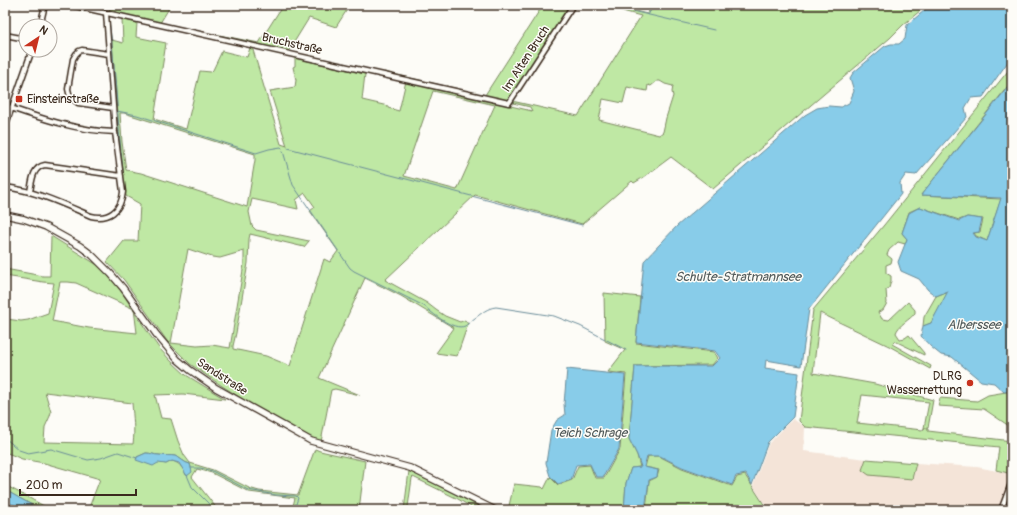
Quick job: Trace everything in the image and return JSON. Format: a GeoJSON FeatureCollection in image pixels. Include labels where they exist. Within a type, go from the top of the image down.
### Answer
{"type":"FeatureCollection","features":[{"type":"Feature","properties":{"kind":"main road","name":"Sandstraße"},"geometry":{"type":"LineString","coordinates":[[5,215],[24,219],[46,227],[80,246],[92,255],[119,283],[170,351],[190,370],[216,388],[311,441],[410,468],[495,510]]}},
{"type":"Feature","properties":{"kind":"street"},"geometry":{"type":"LineString","coordinates":[[42,18],[45,5]]}},
{"type":"Feature","properties":{"kind":"street","name":"Bruchstraße"},"geometry":{"type":"LineString","coordinates":[[71,5],[509,103]]}},
{"type":"Feature","properties":{"kind":"street","name":"Im Alten Bruch"},"geometry":{"type":"LineString","coordinates":[[509,103],[572,5]]}},
{"type":"Feature","properties":{"kind":"street"},"geometry":{"type":"LineString","coordinates":[[5,187],[30,192],[52,199],[98,218],[105,217],[115,211],[122,201],[123,192],[115,132],[106,13]]}},
{"type":"Feature","properties":{"kind":"street"},"geometry":{"type":"LineString","coordinates":[[5,35],[18,37]]}},
{"type":"Feature","properties":{"kind":"street"},"geometry":{"type":"LineString","coordinates":[[109,54],[82,50],[79,51],[73,59],[68,89],[70,97],[78,103],[113,108]]}},
{"type":"Feature","properties":{"kind":"street"},"geometry":{"type":"LineString","coordinates":[[5,127],[29,58]]}},
{"type":"Feature","properties":{"kind":"street"},"geometry":{"type":"LineString","coordinates":[[5,106],[29,115],[52,121],[82,128],[115,132]]}},
{"type":"Feature","properties":{"kind":"street"},"geometry":{"type":"LineString","coordinates":[[30,192],[34,173],[38,168],[45,165],[121,176]]}},
{"type":"Feature","properties":{"kind":"street"},"geometry":{"type":"LineString","coordinates":[[1001,510],[1012,481]]}},
{"type":"Feature","properties":{"kind":"shaded area"},"geometry":{"type":"Polygon","coordinates":[[[793,419],[805,427],[804,451],[866,459],[862,470],[912,479],[916,463],[977,467],[1012,474],[999,510],[789,510],[766,506],[753,486],[769,443],[793,419]]]}},
{"type":"Feature","properties":{"kind":"green space"},"geometry":{"type":"Polygon","coordinates":[[[107,5],[171,5],[160,23],[114,12],[110,10],[107,5]]]}},
{"type":"Feature","properties":{"kind":"green space"},"geometry":{"type":"Polygon","coordinates":[[[283,5],[350,5],[336,27],[309,18],[288,52],[213,35],[259,43],[283,5]]]}},
{"type":"Feature","properties":{"kind":"green space"},"geometry":{"type":"Polygon","coordinates":[[[543,5],[571,5],[509,101],[504,101],[502,104],[532,111],[530,107],[513,103],[512,101],[578,116],[641,16],[600,5],[611,5],[647,14],[653,5],[927,5],[713,189],[671,157],[644,177],[634,183],[632,181],[582,224],[475,195],[385,280],[427,303],[445,316],[460,322],[465,320],[468,324],[457,356],[436,353],[454,328],[401,296],[365,278],[319,378],[360,395],[335,389],[331,390],[321,442],[265,413],[190,364],[167,341],[124,280],[107,262],[124,241],[138,241],[140,204],[126,196],[119,142],[112,40],[123,43],[122,19],[137,23],[136,37],[166,43],[154,119],[186,129],[200,71],[211,72],[222,51],[247,57],[250,48],[253,50],[281,144],[287,146],[270,91],[295,87],[296,80],[293,67],[295,66],[295,58],[365,74],[362,100],[388,106],[388,108],[399,111],[406,81],[383,74],[384,72],[485,95],[543,5]],[[657,81],[651,86],[648,85],[647,91],[627,87],[623,103],[603,99],[599,120],[659,135],[663,132],[673,96],[673,86],[657,81]],[[433,91],[404,176],[457,190],[495,105],[433,91]],[[120,113],[126,170],[141,173],[247,207],[255,154],[120,113]],[[305,193],[296,200],[298,209],[252,199],[249,212],[252,226],[256,230],[309,241],[304,247],[250,234],[248,263],[233,346],[233,349],[266,356],[290,366],[324,259],[330,262],[338,251],[310,211],[315,207],[305,193]],[[188,249],[171,343],[197,346],[212,345],[230,348],[244,264],[244,251],[220,258],[212,257],[188,249]]]}},
{"type":"Feature","properties":{"kind":"green space"},"geometry":{"type":"Polygon","coordinates":[[[1012,66],[1012,81],[921,195],[1001,199],[987,241],[976,236],[974,233],[980,232],[983,219],[967,217],[959,220],[920,207],[909,212],[902,233],[907,239],[905,244],[898,242],[889,250],[887,255],[892,259],[891,263],[886,265],[886,273],[891,276],[891,281],[889,288],[886,290],[887,303],[883,310],[878,312],[882,319],[889,320],[908,302],[915,310],[915,313],[899,327],[896,333],[900,339],[909,335],[924,355],[895,341],[892,344],[931,366],[930,369],[889,346],[820,313],[813,373],[875,384],[933,400],[928,428],[924,428],[928,429],[928,431],[1012,441],[1012,474],[996,470],[999,447],[805,427],[799,421],[813,310],[884,225],[1012,66]],[[862,395],[857,423],[923,430],[929,402],[862,395]]]}},
{"type":"Feature","properties":{"kind":"green space"},"geometry":{"type":"Polygon","coordinates":[[[51,236],[99,266],[115,283],[132,308],[76,283],[60,282],[52,321],[89,328],[137,333],[134,311],[159,348],[171,361],[186,375],[225,399],[183,394],[155,395],[161,418],[171,419],[184,455],[190,463],[213,470],[249,488],[259,491],[298,495],[315,449],[365,461],[359,510],[348,510],[341,508],[341,510],[292,510],[295,498],[249,492],[212,473],[197,469],[192,477],[218,510],[88,510],[100,479],[44,463],[22,459],[5,452],[6,319],[21,321],[28,320],[48,313],[54,283],[5,276],[5,269],[50,276],[51,236]],[[45,392],[51,412],[45,427],[44,442],[133,444],[134,429],[132,403],[45,392]],[[146,453],[137,457],[166,464],[172,461],[175,462],[181,466],[186,475],[191,467],[190,464],[175,456],[146,453]]]}},
{"type":"Feature","properties":{"kind":"green space"},"geometry":{"type":"Polygon","coordinates":[[[949,291],[931,323],[923,326],[924,317],[936,296],[949,291]]]}},
{"type":"Feature","properties":{"kind":"green space"},"geometry":{"type":"Polygon","coordinates":[[[604,293],[640,297],[636,343],[714,352],[718,358],[712,365],[635,366],[629,439],[637,455],[640,467],[631,468],[626,483],[624,510],[508,510],[514,484],[542,487],[544,489],[550,477],[558,485],[572,480],[578,466],[590,465],[595,478],[604,478],[620,449],[626,374],[608,372],[625,350],[605,341],[604,293]]]}},
{"type":"Feature","properties":{"kind":"green space"},"geometry":{"type":"Polygon","coordinates":[[[1012,391],[1012,428],[984,409],[938,406],[940,398],[977,401],[988,395],[1012,391]]]}},
{"type":"Feature","properties":{"kind":"green space"},"geometry":{"type":"Polygon","coordinates":[[[648,456],[659,456],[682,468],[732,486],[737,477],[745,475],[765,506],[787,510],[646,510],[649,481],[657,477],[659,470],[645,467],[648,456]]]}},
{"type":"Feature","properties":{"kind":"green space"},"geometry":{"type":"Polygon","coordinates":[[[866,459],[916,463],[912,479],[869,475],[862,470],[866,459]]]}},
{"type":"Feature","properties":{"kind":"green space"},"geometry":{"type":"Polygon","coordinates":[[[409,471],[486,510],[476,510],[458,499],[413,477],[408,507],[413,510],[404,510],[409,471]]]}},
{"type":"Feature","properties":{"kind":"green space"},"geometry":{"type":"Polygon","coordinates":[[[5,485],[51,510],[41,510],[5,490],[5,485]]]}},
{"type":"Feature","properties":{"kind":"water","name":"Schulte-Stratmannsee"},"geometry":{"type":"Polygon","coordinates":[[[931,5],[1012,5],[1012,56],[983,97],[971,98],[965,108],[967,117],[916,175],[906,174],[900,183],[901,194],[809,309],[801,366],[766,360],[765,368],[799,373],[793,417],[768,442],[752,485],[746,474],[736,476],[732,485],[682,467],[660,456],[647,456],[644,467],[658,470],[657,477],[649,480],[645,510],[624,510],[626,483],[631,468],[641,467],[629,439],[635,366],[712,366],[720,358],[715,351],[636,342],[644,261],[677,226],[805,115],[817,108],[829,106],[841,107],[849,103],[854,91],[850,78],[853,73],[885,46],[899,44],[905,39],[907,25],[931,5]]]}},
{"type":"Feature","properties":{"kind":"water","name":"Alberssee"},"geometry":{"type":"Polygon","coordinates":[[[1012,82],[1012,391],[1004,392],[994,383],[981,381],[952,357],[941,355],[921,336],[923,326],[931,323],[948,291],[936,296],[928,290],[919,279],[901,271],[898,262],[907,239],[902,233],[909,213],[920,207],[959,221],[967,217],[982,219],[979,232],[973,233],[976,237],[987,241],[1001,198],[921,195],[1012,82]]]}},
{"type":"Feature","properties":{"kind":"water","name":"Teich Schrage"},"geometry":{"type":"Polygon","coordinates":[[[567,369],[625,375],[619,449],[603,477],[596,477],[590,464],[576,465],[571,480],[558,484],[550,476],[546,463],[551,430],[557,420],[565,415],[564,404],[567,369]]]}},
{"type":"Feature","properties":{"kind":"water"},"geometry":{"type":"Polygon","coordinates":[[[146,453],[175,456],[190,464],[192,472],[187,476],[179,463],[172,461],[166,464],[158,463],[153,466],[136,460],[137,457],[146,453]]]}},
{"type":"Feature","properties":{"kind":"water"},"geometry":{"type":"Polygon","coordinates":[[[5,490],[41,510],[25,510],[5,501],[5,490]]]}},
{"type":"Feature","properties":{"kind":"waterway"},"geometry":{"type":"LineString","coordinates":[[606,5],[714,30]]}},
{"type":"Feature","properties":{"kind":"waterway"},"geometry":{"type":"LineString","coordinates":[[648,15],[654,5]]}},
{"type":"Feature","properties":{"kind":"waterway"},"geometry":{"type":"LineString","coordinates":[[109,20],[123,170]]}},
{"type":"Feature","properties":{"kind":"waterway"},"geometry":{"type":"LineString","coordinates":[[215,35],[288,51]]}},
{"type":"Feature","properties":{"kind":"waterway"},"geometry":{"type":"LineString","coordinates":[[117,111],[137,115],[256,153],[269,149],[282,148]]}},
{"type":"Feature","properties":{"kind":"waterway"},"geometry":{"type":"LineString","coordinates":[[288,148],[582,225]]}},
{"type":"Feature","properties":{"kind":"waterway"},"geometry":{"type":"LineString","coordinates":[[283,151],[293,185],[350,268],[354,271],[424,306],[449,324],[455,326],[465,326],[485,311],[496,307],[554,316],[580,326],[626,350]]}},
{"type":"Feature","properties":{"kind":"waterway"},"geometry":{"type":"LineString","coordinates":[[5,438],[19,450],[28,453],[51,449],[88,460],[101,458],[118,452],[137,458]]}},
{"type":"Feature","properties":{"kind":"waterway"},"geometry":{"type":"LineString","coordinates":[[191,468],[200,468],[212,471],[248,490],[276,495],[296,496],[298,498],[294,510]]}},
{"type":"Feature","properties":{"kind":"waterway"},"geometry":{"type":"LineString","coordinates":[[187,475],[192,487],[209,504],[212,510]]}},
{"type":"Feature","properties":{"kind":"place","name":"Einsteinstraße"},"geometry":{"type":"Point","coordinates":[19,99]}},
{"type":"Feature","properties":{"kind":"place","name":"DLRG Wasserrettung"},"geometry":{"type":"Point","coordinates":[970,383]}}]}
